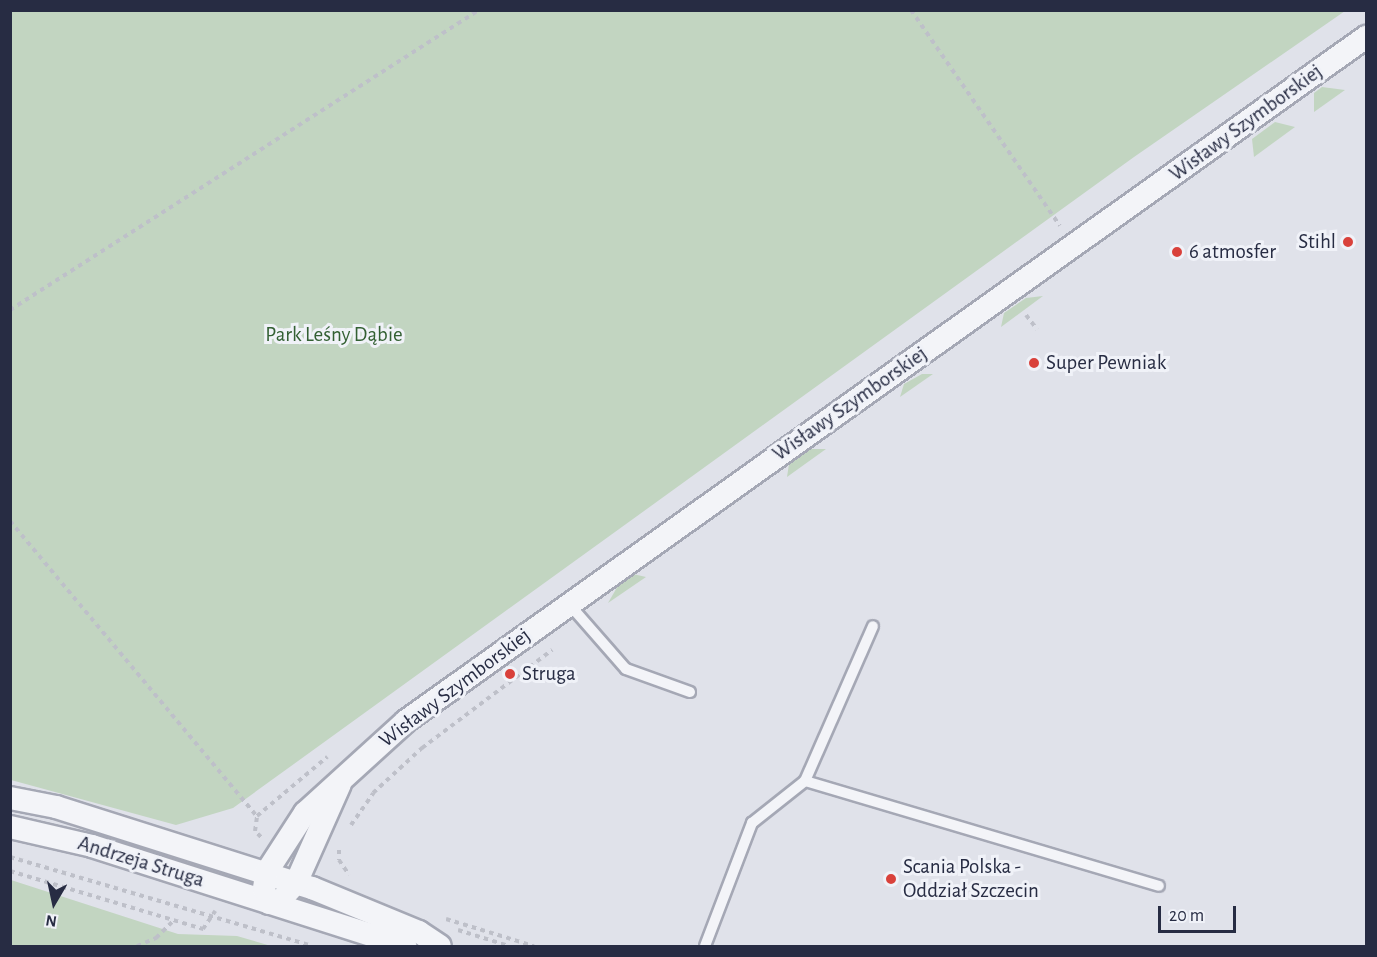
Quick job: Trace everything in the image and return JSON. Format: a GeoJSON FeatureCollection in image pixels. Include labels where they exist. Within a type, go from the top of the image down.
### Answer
{"type":"FeatureCollection","features":[{"type":"Feature","properties":{"kind":"street","name":"Wisławy Szymborskiej"},"geometry":{"type":"LineString","coordinates":[[266,873],[305,813],[406,721],[1366,37]]}},
{"type":"Feature","properties":{"kind":"street","name":"Wisławy Szymborskiej"},"geometry":{"type":"LineString","coordinates":[[296,883],[341,782]]}},
{"type":"Feature","properties":{"kind":"street","name":"Andrzeja Struga"},"geometry":{"type":"LineString","coordinates":[[10,798],[56,807],[296,883],[420,932],[440,946]]}},
{"type":"Feature","properties":{"kind":"street","name":"Andrzeja Struga"},"geometry":{"type":"LineString","coordinates":[[10,827],[92,846],[405,946]]}},
{"type":"Feature","properties":{"kind":"street"},"geometry":{"type":"LineString","coordinates":[[266,873],[264,889],[269,903],[286,895],[296,883]]}},
{"type":"Feature","properties":{"kind":"lane"},"geometry":{"type":"LineString","coordinates":[[568,604],[626,669],[690,692]]}},
{"type":"Feature","properties":{"kind":"lane"},"geometry":{"type":"LineString","coordinates":[[705,946],[752,823],[805,781],[873,626]]}},
{"type":"Feature","properties":{"kind":"lane"},"geometry":{"type":"LineString","coordinates":[[805,781],[1158,886]]}},
{"type":"Feature","properties":{"kind":"path"},"geometry":{"type":"LineString","coordinates":[[10,310],[479,10]]}},
{"type":"Feature","properties":{"kind":"path"},"geometry":{"type":"LineString","coordinates":[[911,10],[1074,246]]}},
{"type":"Feature","properties":{"kind":"path"},"geometry":{"type":"LineString","coordinates":[[1026,315],[1036,329]]}},
{"type":"Feature","properties":{"kind":"path"},"geometry":{"type":"LineString","coordinates":[[10,521],[256,816]]}},
{"type":"Feature","properties":{"kind":"path"},"geometry":{"type":"LineString","coordinates":[[347,831],[373,793],[422,748],[586,624]]}},
{"type":"Feature","properties":{"kind":"path"},"geometry":{"type":"LineString","coordinates":[[343,838],[339,860],[356,879]]}},
{"type":"Feature","properties":{"kind":"path"},"geometry":{"type":"LineString","coordinates":[[10,856],[211,918],[312,946]]}},
{"type":"Feature","properties":{"kind":"path"},"geometry":{"type":"LineString","coordinates":[[10,871],[203,929],[214,911],[253,921]]}},
{"type":"Feature","properties":{"kind":"path"},"geometry":{"type":"LineString","coordinates":[[437,916],[534,946]]}},
{"type":"Feature","properties":{"kind":"path"},"geometry":{"type":"LineString","coordinates":[[137,946],[156,938],[174,920]]}},
{"type":"Feature","properties":{"kind":"green space","name":"Park Leśny Dąbie"},"geometry":{"type":"Polygon","coordinates":[[[10,11],[1345,11],[1134,157],[233,808],[176,825],[11,780],[10,11]]]}},
{"type":"Feature","properties":{"kind":"green space"},"geometry":{"type":"Polygon","coordinates":[[[1322,87],[1345,90],[1314,112],[1314,93],[1322,87]]]}},
{"type":"Feature","properties":{"kind":"green space"},"geometry":{"type":"Polygon","coordinates":[[[1275,122],[1295,127],[1254,157],[1252,139],[1275,122]]]}},
{"type":"Feature","properties":{"kind":"green space"},"geometry":{"type":"Polygon","coordinates":[[[1043,296],[1001,327],[1004,313],[1026,298],[1043,296]]]}},
{"type":"Feature","properties":{"kind":"green space"},"geometry":{"type":"Polygon","coordinates":[[[922,374],[933,374],[900,397],[904,384],[922,374]]]}},
{"type":"Feature","properties":{"kind":"green space"},"geometry":{"type":"Polygon","coordinates":[[[810,449],[826,449],[787,477],[789,464],[810,449]]]}},
{"type":"Feature","properties":{"kind":"green space"},"geometry":{"type":"Polygon","coordinates":[[[633,574],[646,577],[608,603],[619,584],[633,574]]]}},
{"type":"Feature","properties":{"kind":"green space"},"geometry":{"type":"Polygon","coordinates":[[[11,880],[178,934],[237,936],[271,946],[11,946],[11,880]]]}},
{"type":"Feature","properties":{"kind":"place","name":"Stihl"},"geometry":{"type":"Point","coordinates":[1348,242]}},
{"type":"Feature","properties":{"kind":"place","name":"6 atmosfer"},"geometry":{"type":"Point","coordinates":[1177,252]}},
{"type":"Feature","properties":{"kind":"place","name":"Super Pewniak"},"geometry":{"type":"Point","coordinates":[1034,363]}},
{"type":"Feature","properties":{"kind":"place","name":"Struga"},"geometry":{"type":"Point","coordinates":[510,674]}},
{"type":"Feature","properties":{"kind":"place","name":"Scania Polska - Oddział Szczecin"},"geometry":{"type":"Point","coordinates":[891,879]}}]}
